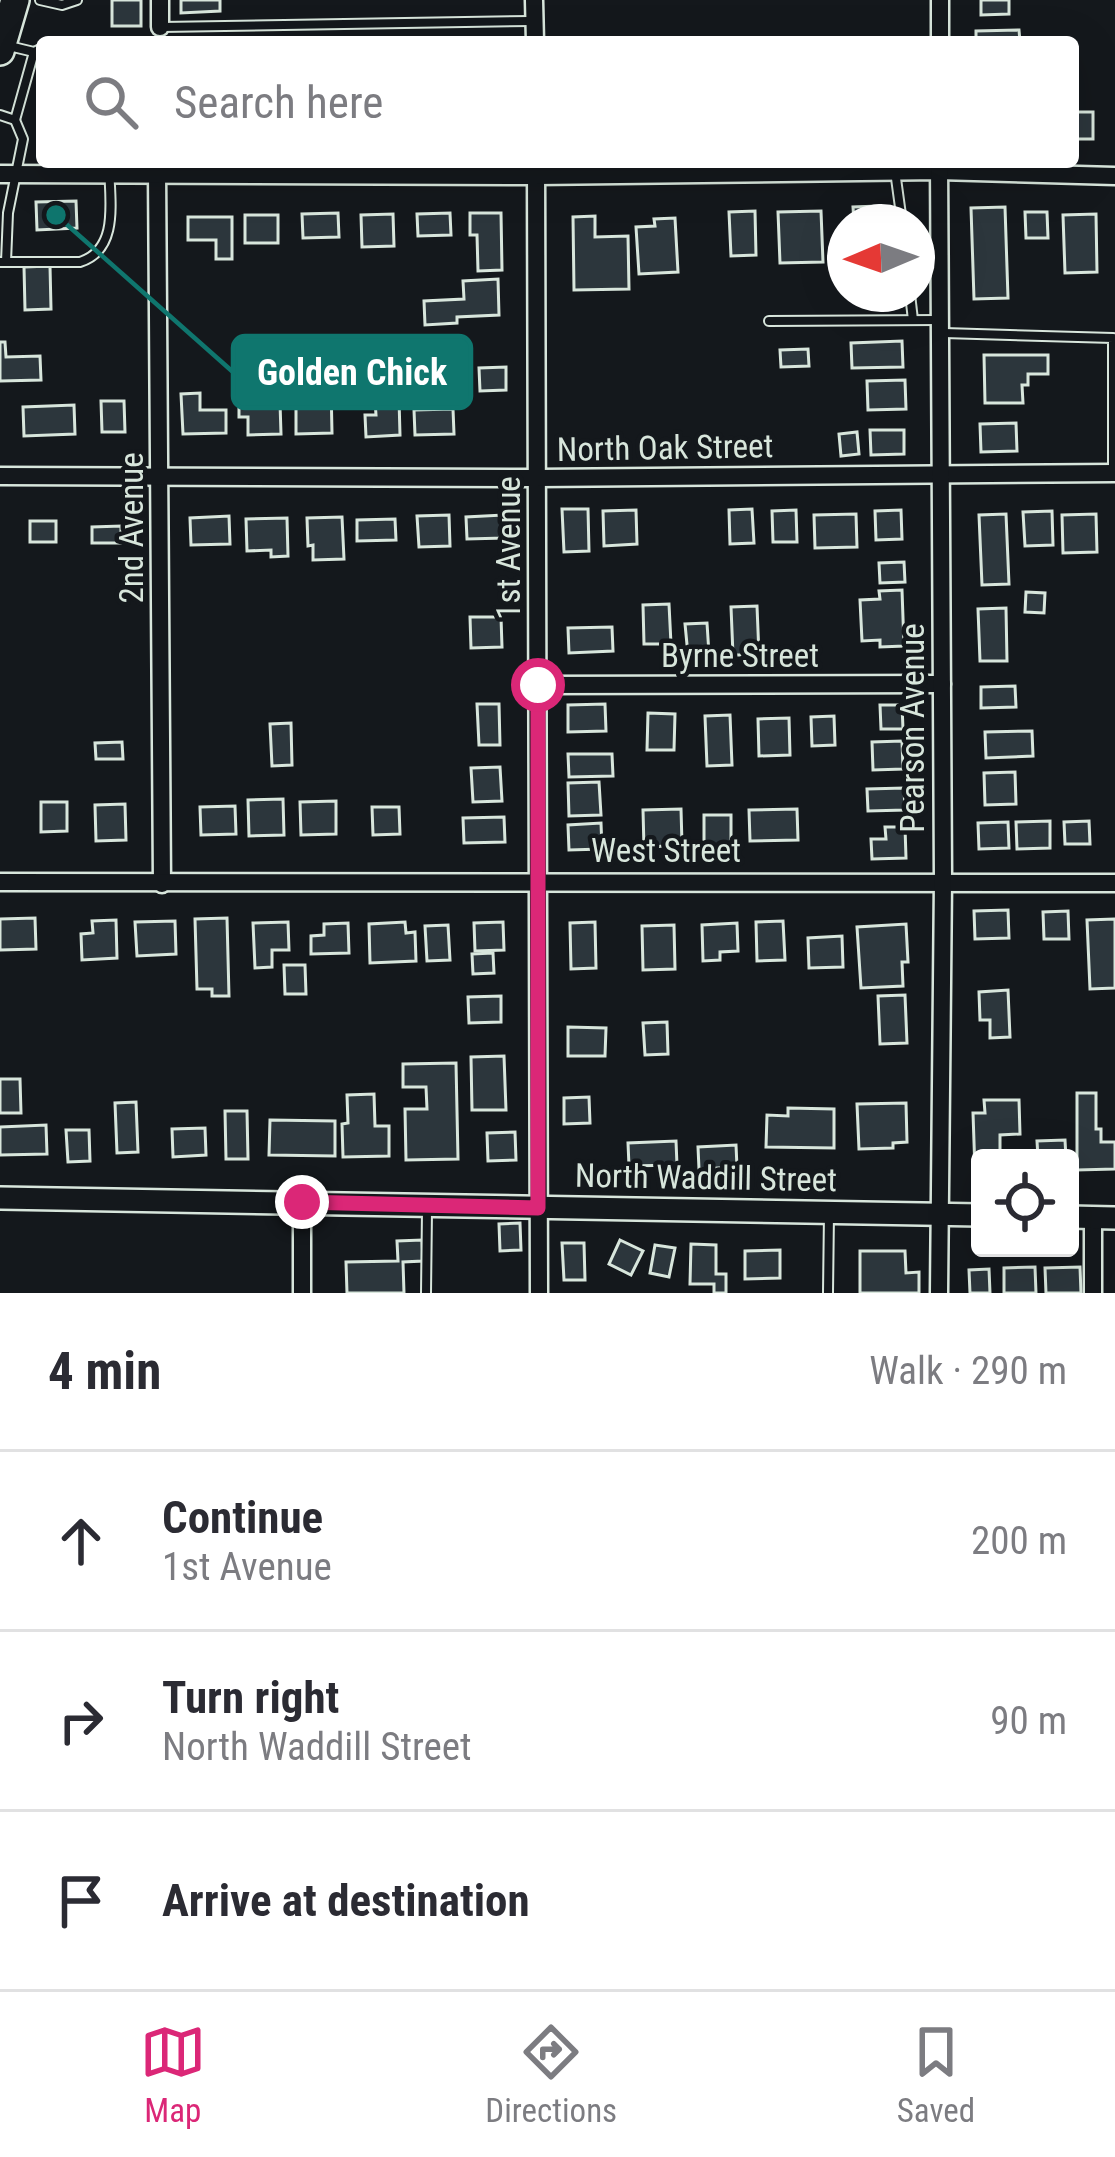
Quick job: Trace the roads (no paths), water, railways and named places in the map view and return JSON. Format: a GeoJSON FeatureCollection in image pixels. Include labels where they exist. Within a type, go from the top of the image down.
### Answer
{"type":"FeatureCollection","features":[{"type":"Feature","properties":{"kind":"highway"},"geometry":{"type":"LineString","coordinates":[[1,47],[15,0]]}},
{"type":"Feature","properties":{"kind":"street"},"geometry":{"type":"LineString","coordinates":[[160,0],[160,27]]}},
{"type":"Feature","properties":{"kind":"street"},"geometry":{"type":"LineString","coordinates":[[534,0],[535,36]]}},
{"type":"Feature","properties":{"kind":"street"},"geometry":{"type":"LineString","coordinates":[[940,0],[940,36]]}},
{"type":"Feature","properties":{"kind":"street"},"geometry":{"type":"LineString","coordinates":[[8,174],[109,168],[157,172],[928,168]]}},
{"type":"Feature","properties":{"kind":"street","name":"Pearson Avenue"},"geometry":{"type":"LineString","coordinates":[[939,168],[943,880],[939,1293]]}},
{"type":"Feature","properties":{"kind":"street"},"geometry":{"type":"LineString","coordinates":[[959,168],[1115,176]]}},
{"type":"Feature","properties":{"kind":"street","name":"1st Avenue"},"geometry":{"type":"LineString","coordinates":[[537,169],[539,1293]]}},
{"type":"Feature","properties":{"kind":"street","name":"2nd Avenue"},"geometry":{"type":"LineString","coordinates":[[157,172],[162,884]]}},
{"type":"Feature","properties":{"kind":"street","name":"North Oak Street"},"geometry":{"type":"LineString","coordinates":[[0,476],[1114,473]]}},
{"type":"Feature","properties":{"kind":"street","name":"Byrne Street"},"geometry":{"type":"LineString","coordinates":[[538,685],[942,684]]}},
{"type":"Feature","properties":{"kind":"street","name":"West Street"},"geometry":{"type":"LineString","coordinates":[[0,882],[1115,883]]}},
{"type":"Feature","properties":{"kind":"street","name":"North Waddill Street"},"geometry":{"type":"LineString","coordinates":[[0,1198],[971,1215]]}},
{"type":"Feature","properties":{"kind":"street"},"geometry":{"type":"LineString","coordinates":[[302,1202],[302,1293]]}},
{"type":"Feature","properties":{"kind":"street"},"geometry":{"type":"LineString","coordinates":[[1093,1218],[1094,1293]]}},
{"type":"Feature","properties":{"kind":"lane"},"geometry":{"type":"LineString","coordinates":[[40,0],[62,5],[77,0]]}},
{"type":"Feature","properties":{"kind":"lane"},"geometry":{"type":"LineString","coordinates":[[160,27],[535,21]]}},
{"type":"Feature","properties":{"kind":"lane"},"geometry":{"type":"LineString","coordinates":[[1,47],[36,50]]}},
{"type":"Feature","properties":{"kind":"lane"},"geometry":{"type":"LineString","coordinates":[[36,56],[15,120],[23,139],[8,174],[3,262],[91,259],[109,233],[109,168]]}},
{"type":"Feature","properties":{"kind":"lane"},"geometry":{"type":"LineString","coordinates":[[0,116],[15,120]]}},
{"type":"Feature","properties":{"kind":"lane"},"geometry":{"type":"LineString","coordinates":[[895,171],[900,204]]}},
{"type":"Feature","properties":{"kind":"lane"},"geometry":{"type":"LineString","coordinates":[[912,312],[913,320]]}},
{"type":"Feature","properties":{"kind":"lane"},"geometry":{"type":"LineString","coordinates":[[770,320],[913,320],[939,326],[1114,338],[1114,473]]}},
{"type":"Feature","properties":{"kind":"lane"},"geometry":{"type":"LineString","coordinates":[[426,1293],[427,1204]]}},
{"type":"Feature","properties":{"kind":"lane"},"geometry":{"type":"LineString","coordinates":[[828,1293],[829,1212]]}},
{"type":"Feature","properties":{"kind":"place","name":"Golden Chick"},"geometry":{"type":"Point","coordinates":[56,215]}}]}
